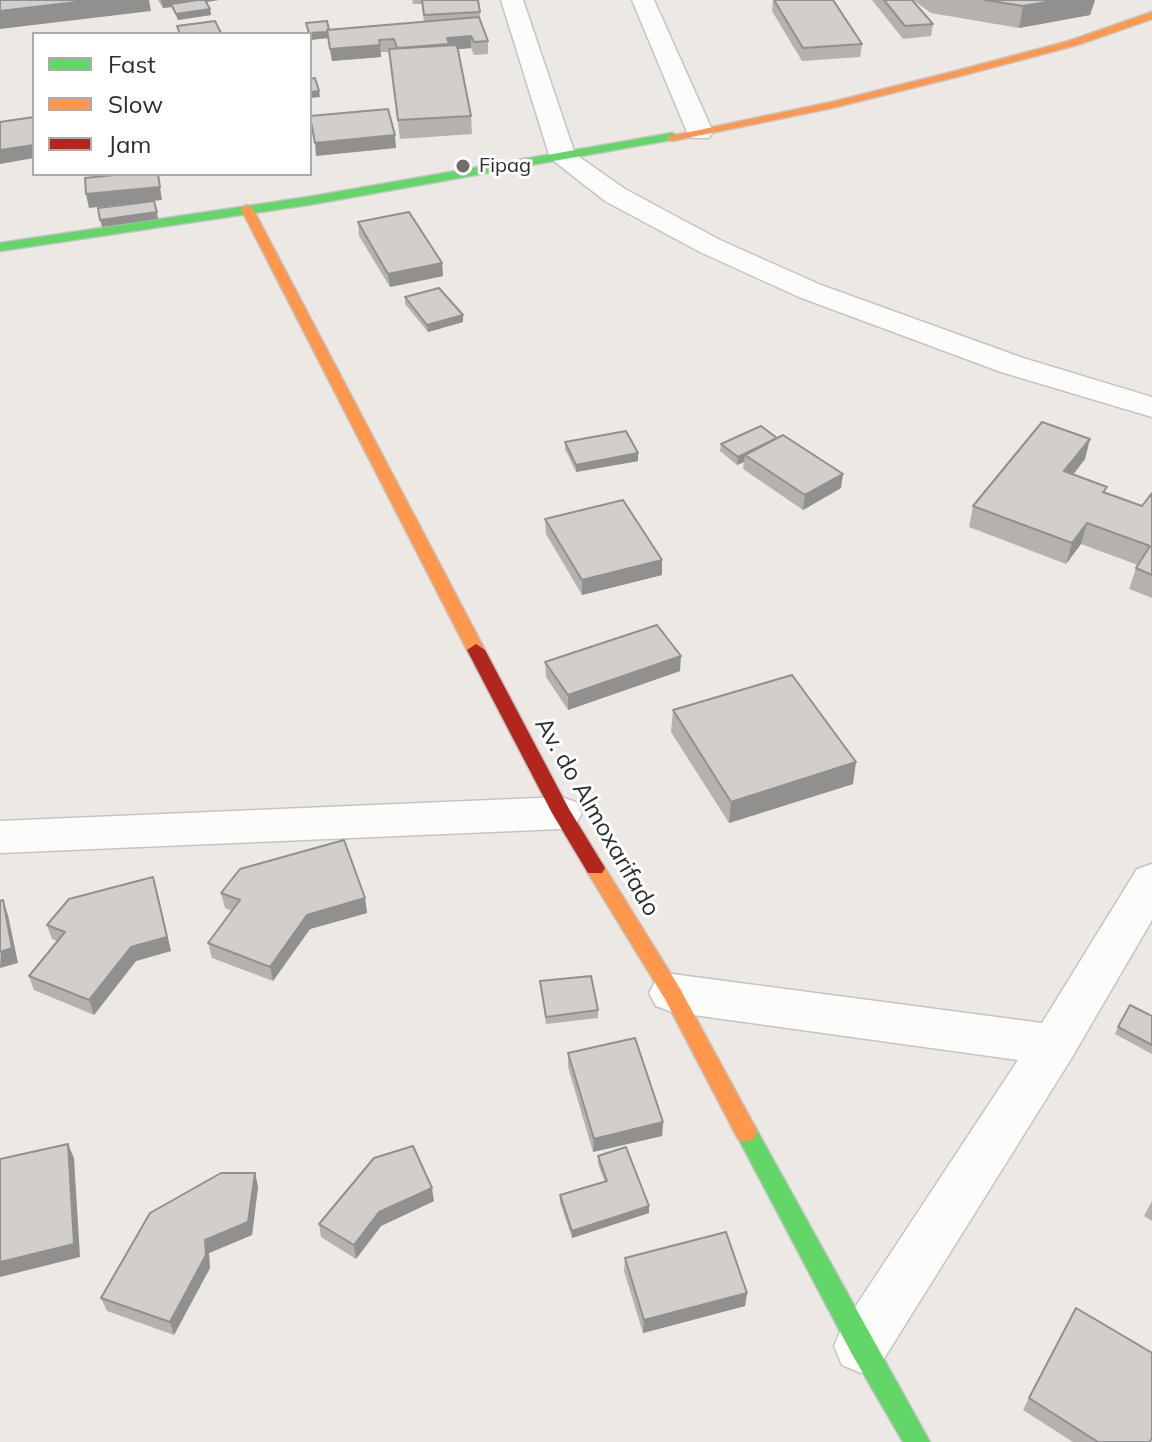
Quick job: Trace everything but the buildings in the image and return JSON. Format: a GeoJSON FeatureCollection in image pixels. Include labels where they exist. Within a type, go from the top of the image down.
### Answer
{"type":"FeatureCollection","features":[{"type":"Feature","properties":{"kind":"street"},"geometry":{"type":"LineString","coordinates":[[512,0],[563,158],[615,195],[710,246],[810,291],[1012,365],[1152,407]]}},
{"type":"Feature","properties":{"kind":"street"},"geometry":{"type":"LineString","coordinates":[[643,0],[700,132]]}},
{"type":"Feature","properties":{"kind":"street"},"geometry":{"type":"LineString","coordinates":[[0,247],[563,158],[700,132],[832,105],[956,74],[1073,43],[1152,15]]}},
{"type":"Feature","properties":{"kind":"street","name":"Av. do Almoxarifado"},"geometry":{"type":"LineString","coordinates":[[247,209],[561,813],[672,993],[861,1346],[917,1442]]}},
{"type":"Feature","properties":{"kind":"street"},"geometry":{"type":"LineString","coordinates":[[0,837],[561,813]]}},
{"type":"Feature","properties":{"kind":"street"},"geometry":{"type":"LineString","coordinates":[[861,1346],[1054,1045],[1152,881]]}},
{"type":"Feature","properties":{"kind":"street"},"geometry":{"type":"LineString","coordinates":[[672,993],[1054,1045]]}},
{"type":"Feature","properties":{"kind":"traffic: fast"},"geometry":{"type":"LineString","coordinates":[[0,247],[314,200],[672,137]]}},
{"type":"Feature","properties":{"kind":"traffic: fast"},"geometry":{"type":"LineString","coordinates":[[746,1132],[861,1346],[917,1442]]}},
{"type":"Feature","properties":{"kind":"traffic: slow"},"geometry":{"type":"LineString","coordinates":[[672,137],[832,105],[956,74],[1073,43],[1152,15]]}},
{"type":"Feature","properties":{"kind":"traffic: slow"},"geometry":{"type":"LineString","coordinates":[[247,209],[476,650]]}},
{"type":"Feature","properties":{"kind":"traffic: slow"},"geometry":{"type":"LineString","coordinates":[[595,868],[672,993],[746,1132]]}},
{"type":"Feature","properties":{"kind":"traffic: jam"},"geometry":{"type":"LineString","coordinates":[[476,650],[561,813],[595,868]]}},
{"type":"Feature","properties":{"kind":"place","name":"Fipag"},"geometry":{"type":"Point","coordinates":[463,166]}}]}
